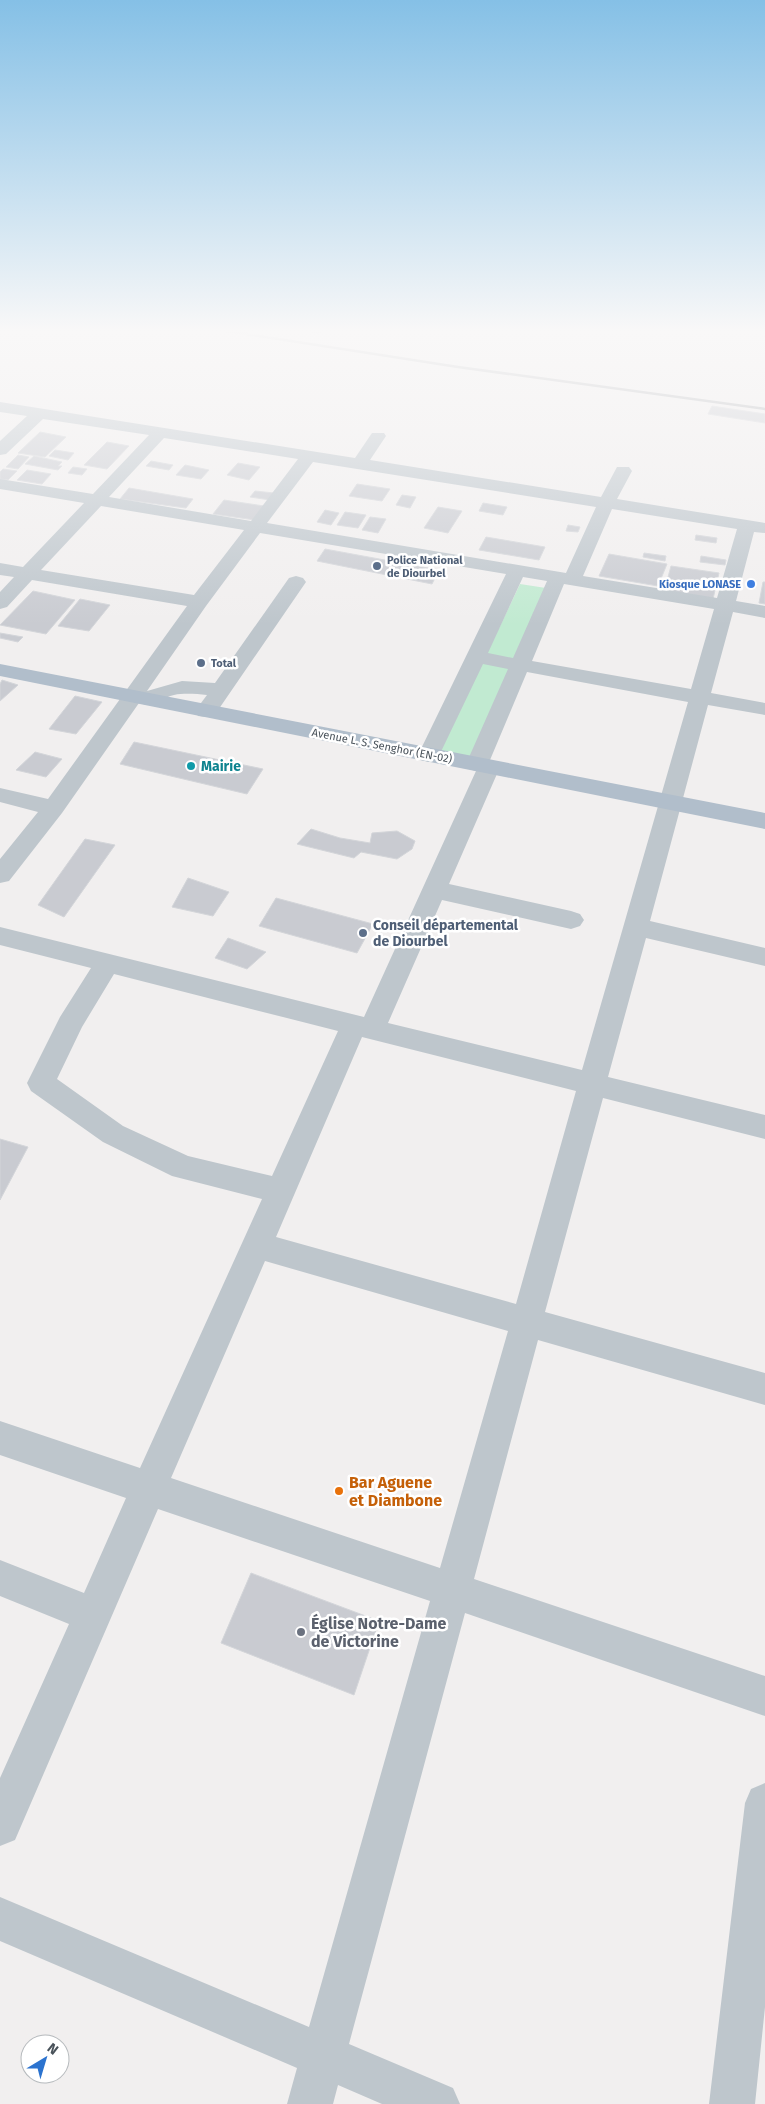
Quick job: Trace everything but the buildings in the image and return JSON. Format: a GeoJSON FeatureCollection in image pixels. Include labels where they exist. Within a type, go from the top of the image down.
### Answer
{"type":"FeatureCollection","features":[{"type":"Feature","properties":{"kind":"main road","name":"Avenue L. S. Senghor (EN-02)"},"geometry":{"type":"LineString","coordinates":[[0,670],[765,821]]}},
{"type":"Feature","properties":{"kind":"street"},"geometry":{"type":"LineString","coordinates":[[0,450],[24,428]]}},
{"type":"Feature","properties":{"kind":"street"},"geometry":{"type":"LineString","coordinates":[[129,428],[756,527],[724,605],[310,2104]]}},
{"type":"Feature","properties":{"kind":"street"},"geometry":{"type":"LineString","coordinates":[[0,603],[160,433]]}},
{"type":"Feature","properties":{"kind":"street"},"geometry":{"type":"LineString","coordinates":[[359,464],[378,436]]}},
{"type":"Feature","properties":{"kind":"street"},"geometry":{"type":"LineString","coordinates":[[0,875],[140,698],[199,602],[309,456]]}},
{"type":"Feature","properties":{"kind":"street"},"geometry":{"type":"LineString","coordinates":[[0,1825],[281,1191],[433,889],[521,665],[623,471]]}},
{"type":"Feature","properties":{"kind":"street"},"geometry":{"type":"LineString","coordinates":[[0,484],[765,612]]}},
{"type":"Feature","properties":{"kind":"street"},"geometry":{"type":"LineString","coordinates":[[0,568],[199,602]]}},
{"type":"Feature","properties":{"kind":"street"},"geometry":{"type":"LineString","coordinates":[[429,755],[517,571]]}},
{"type":"Feature","properties":{"kind":"street"},"geometry":{"type":"LineString","coordinates":[[206,711],[296,582]]}},
{"type":"Feature","properties":{"kind":"street"},"geometry":{"type":"LineString","coordinates":[[475,657],[765,709]]}},
{"type":"Feature","properties":{"kind":"street"},"geometry":{"type":"LineString","coordinates":[[140,698],[187,686],[220,690]]}},
{"type":"Feature","properties":{"kind":"street"},"geometry":{"type":"LineString","coordinates":[[0,795],[54,808]]}},
{"type":"Feature","properties":{"kind":"street"},"geometry":{"type":"LineString","coordinates":[[433,889],[571,920]]}},
{"type":"Feature","properties":{"kind":"street"},"geometry":{"type":"LineString","coordinates":[[635,927],[765,957]]}},
{"type":"Feature","properties":{"kind":"street"},"geometry":{"type":"LineString","coordinates":[[0,936],[765,1127]]}},
{"type":"Feature","properties":{"kind":"street"},"geometry":{"type":"LineString","coordinates":[[107,963],[70,1024],[41,1082],[113,1134],[182,1167],[281,1191]]}},
{"type":"Feature","properties":{"kind":"street"},"geometry":{"type":"LineString","coordinates":[[257,1244],[765,1389]]}},
{"type":"Feature","properties":{"kind":"street"},"geometry":{"type":"LineString","coordinates":[[0,1438],[765,1696]]}},
{"type":"Feature","properties":{"kind":"street"},"geometry":{"type":"LineString","coordinates":[[0,1578],[93,1615]]}},
{"type":"Feature","properties":{"kind":"street"},"geometry":{"type":"LineString","coordinates":[[732,2104],[765,1803]]}},
{"type":"Feature","properties":{"kind":"street"},"geometry":{"type":"LineString","coordinates":[[0,1919],[437,2104]]}},
{"type":"Feature","properties":{"kind":"green space"},"geometry":{"type":"Polygon","coordinates":[[[520,584],[546,588],[470,758],[440,752],[520,584]]]}},
{"type":"Feature","properties":{"kind":"place","name":"Police National de Diourbel"},"geometry":{"type":"Point","coordinates":[377,566]}},
{"type":"Feature","properties":{"kind":"place","name":"Kiosque LONASE"},"geometry":{"type":"Point","coordinates":[751,584]}},
{"type":"Feature","properties":{"kind":"place","name":"Total"},"geometry":{"type":"Point","coordinates":[201,663]}},
{"type":"Feature","properties":{"kind":"place","name":"Mairie"},"geometry":{"type":"Point","coordinates":[191,766]}},
{"type":"Feature","properties":{"kind":"place","name":"Conseil départemental de Diourbel"},"geometry":{"type":"Point","coordinates":[363,933]}},
{"type":"Feature","properties":{"kind":"place","name":"Bar Aguene et Diambone"},"geometry":{"type":"Point","coordinates":[339,1491]}},
{"type":"Feature","properties":{"kind":"place","name":"Église Notre-Dame de Victorine"},"geometry":{"type":"Point","coordinates":[301,1632]}}]}
